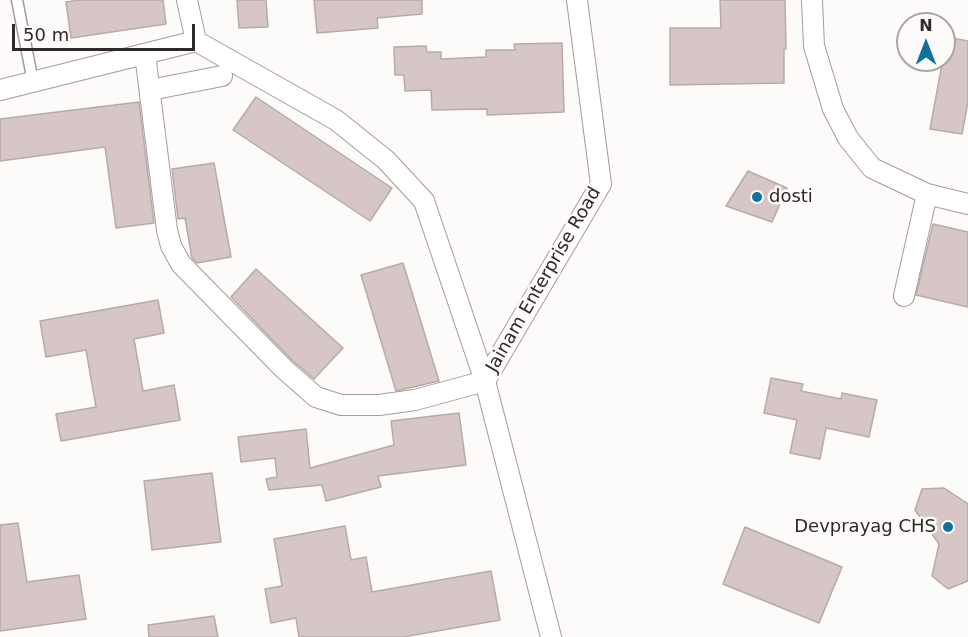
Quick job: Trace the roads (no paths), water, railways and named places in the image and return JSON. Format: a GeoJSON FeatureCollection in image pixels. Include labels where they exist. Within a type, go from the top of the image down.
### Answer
{"type":"FeatureCollection","features":[{"type":"Feature","properties":{"kind":"street"},"geometry":{"type":"LineString","coordinates":[[187,0],[196,41]]}},
{"type":"Feature","properties":{"kind":"street","name":"Jainam Enterprise Road"},"geometry":{"type":"LineString","coordinates":[[485,381],[601,184],[577,0]]}},
{"type":"Feature","properties":{"kind":"street"},"geometry":{"type":"LineString","coordinates":[[812,0],[814,45],[833,109],[848,138],[872,168],[927,194],[968,204]]}},
{"type":"Feature","properties":{"kind":"street"},"geometry":{"type":"LineString","coordinates":[[0,90],[196,41],[336,120],[386,160],[424,201],[485,381],[551,637]]}},
{"type":"Feature","properties":{"kind":"street"},"geometry":{"type":"LineString","coordinates":[[145,54],[171,246],[181,264],[284,369],[316,397],[341,405],[379,405],[415,400],[485,381]]}},
{"type":"Feature","properties":{"kind":"street"},"geometry":{"type":"LineString","coordinates":[[150,90],[222,76]]}},
{"type":"Feature","properties":{"kind":"street"},"geometry":{"type":"LineString","coordinates":[[904,296],[927,194]]}},
{"type":"Feature","properties":{"kind":"lane"},"geometry":{"type":"LineString","coordinates":[[17,0],[33,82]]}},
{"type":"Feature","properties":{"kind":"place","name":"dosti"},"geometry":{"type":"Point","coordinates":[757,197]}},
{"type":"Feature","properties":{"kind":"place","name":"Devprayag CHS"},"geometry":{"type":"Point","coordinates":[948,527]}}]}
